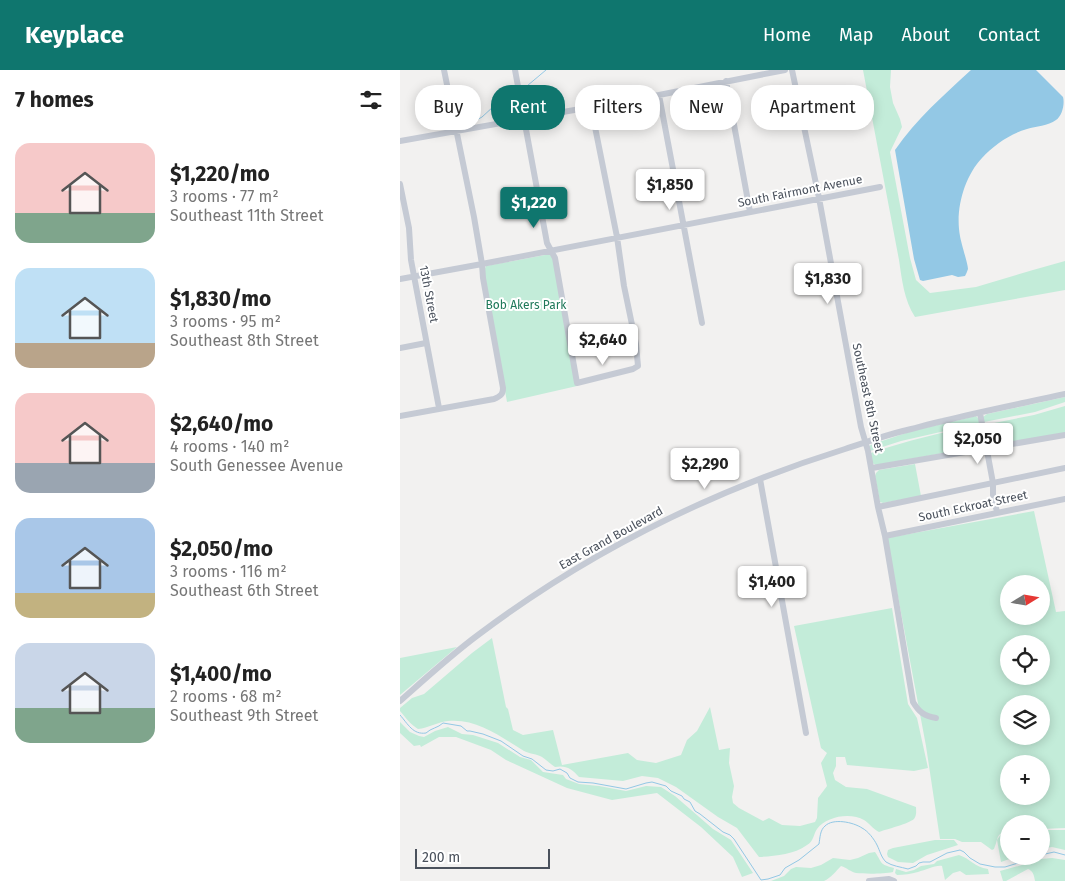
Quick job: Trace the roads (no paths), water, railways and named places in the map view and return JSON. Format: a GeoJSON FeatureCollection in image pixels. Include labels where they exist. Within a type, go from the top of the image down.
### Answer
{"type":"FeatureCollection","features":[{"type":"Feature","properties":{"kind":"street"},"geometry":{"type":"LineString","coordinates":[[400,416],[494,399],[503,393],[474,217],[444,70]]}},
{"type":"Feature","properties":{"kind":"street"},"geometry":{"type":"LineString","coordinates":[[515,70],[518,85]]}},
{"type":"Feature","properties":{"kind":"street"},"geometry":{"type":"LineString","coordinates":[[660,95],[785,70]]}},
{"type":"Feature","properties":{"kind":"street","name":"Southeast 8th Street"},"geometry":{"type":"LineString","coordinates":[[792,70],[819,198],[861,427],[872,468],[914,702],[918,711],[926,716],[936,718]]}},
{"type":"Feature","properties":{"kind":"street"},"geometry":{"type":"LineString","coordinates":[[726,81],[750,212]]}},
{"type":"Feature","properties":{"kind":"street"},"geometry":{"type":"LineString","coordinates":[[660,100],[702,323]]}},
{"type":"Feature","properties":{"kind":"street"},"geometry":{"type":"LineString","coordinates":[[400,141],[491,125]]}},
{"type":"Feature","properties":{"kind":"street"},"geometry":{"type":"LineString","coordinates":[[526,130],[547,243],[555,258],[577,383],[633,369],[638,366],[636,344],[596,130]]}},
{"type":"Feature","properties":{"kind":"street","name":"13th Street"},"geometry":{"type":"LineString","coordinates":[[400,184],[408,228],[411,260],[439,408]]}},
{"type":"Feature","properties":{"kind":"street","name":"South Fairmont Avenue"},"geometry":{"type":"LineString","coordinates":[[400,279],[880,187]]}},
{"type":"Feature","properties":{"kind":"street"},"geometry":{"type":"LineString","coordinates":[[400,348],[426,343]]}},
{"type":"Feature","properties":{"kind":"street","name":"East Grand Boulevard"},"geometry":{"type":"LineString","coordinates":[[400,701],[478,635],[560,579],[593,559],[706,502],[760,479],[866,442],[928,424],[1065,394]]}},
{"type":"Feature","properties":{"kind":"street"},"geometry":{"type":"LineString","coordinates":[[980,413],[997,512]]}},
{"type":"Feature","properties":{"kind":"street"},"geometry":{"type":"LineString","coordinates":[[872,468],[1065,435]]}},
{"type":"Feature","properties":{"kind":"street"},"geometry":{"type":"LineString","coordinates":[[878,507],[1065,468]]}},
{"type":"Feature","properties":{"kind":"street"},"geometry":{"type":"LineString","coordinates":[[760,479],[806,733]]}},
{"type":"Feature","properties":{"kind":"street","name":"South Eckroat Street"},"geometry":{"type":"LineString","coordinates":[[885,536],[1065,499]]}},
{"type":"Feature","properties":{"kind":"street"},"geometry":{"type":"LineString","coordinates":[[872,880],[889,879],[894,881]]}},
{"type":"Feature","properties":{"kind":"water"},"geometry":{"type":"Polygon","coordinates":[[[971,70],[1036,70],[1063,97],[1064,103],[1060,116],[1053,122],[1021,131],[1003,140],[987,153],[976,166],[966,184],[960,205],[959,226],[968,266],[966,274],[965,276],[958,277],[952,275],[923,281],[920,280],[914,259],[895,150],[921,118],[971,70]]]}},
{"type":"Feature","properties":{"kind":"waterway"},"geometry":{"type":"LineString","coordinates":[[528,85],[546,70]]}},
{"type":"Feature","properties":{"kind":"waterway"},"geometry":{"type":"LineString","coordinates":[[481,118],[491,109]]}},
{"type":"Feature","properties":{"kind":"waterway"},"geometry":{"type":"LineString","coordinates":[[400,715],[414,731],[421,733],[426,733],[443,723],[461,726],[467,731],[483,734],[501,741],[523,756],[532,759],[546,770],[560,769],[578,782],[626,789],[652,782],[666,786],[690,802],[695,811],[730,835],[761,880],[780,875],[785,868],[799,860],[819,844],[823,828],[833,822],[854,824],[864,829],[874,840],[886,862],[908,869],[919,863],[930,862],[947,853],[960,850],[980,864],[995,867],[1012,865]]}},
{"type":"Feature","properties":{"kind":"waterway"},"geometry":{"type":"LineString","coordinates":[[1050,853],[1065,855]]}},
{"type":"Feature","properties":{"kind":"park label","name":"Bob Akers Park"},"geometry":{"type":"Point","coordinates":[526,305]}}]}
